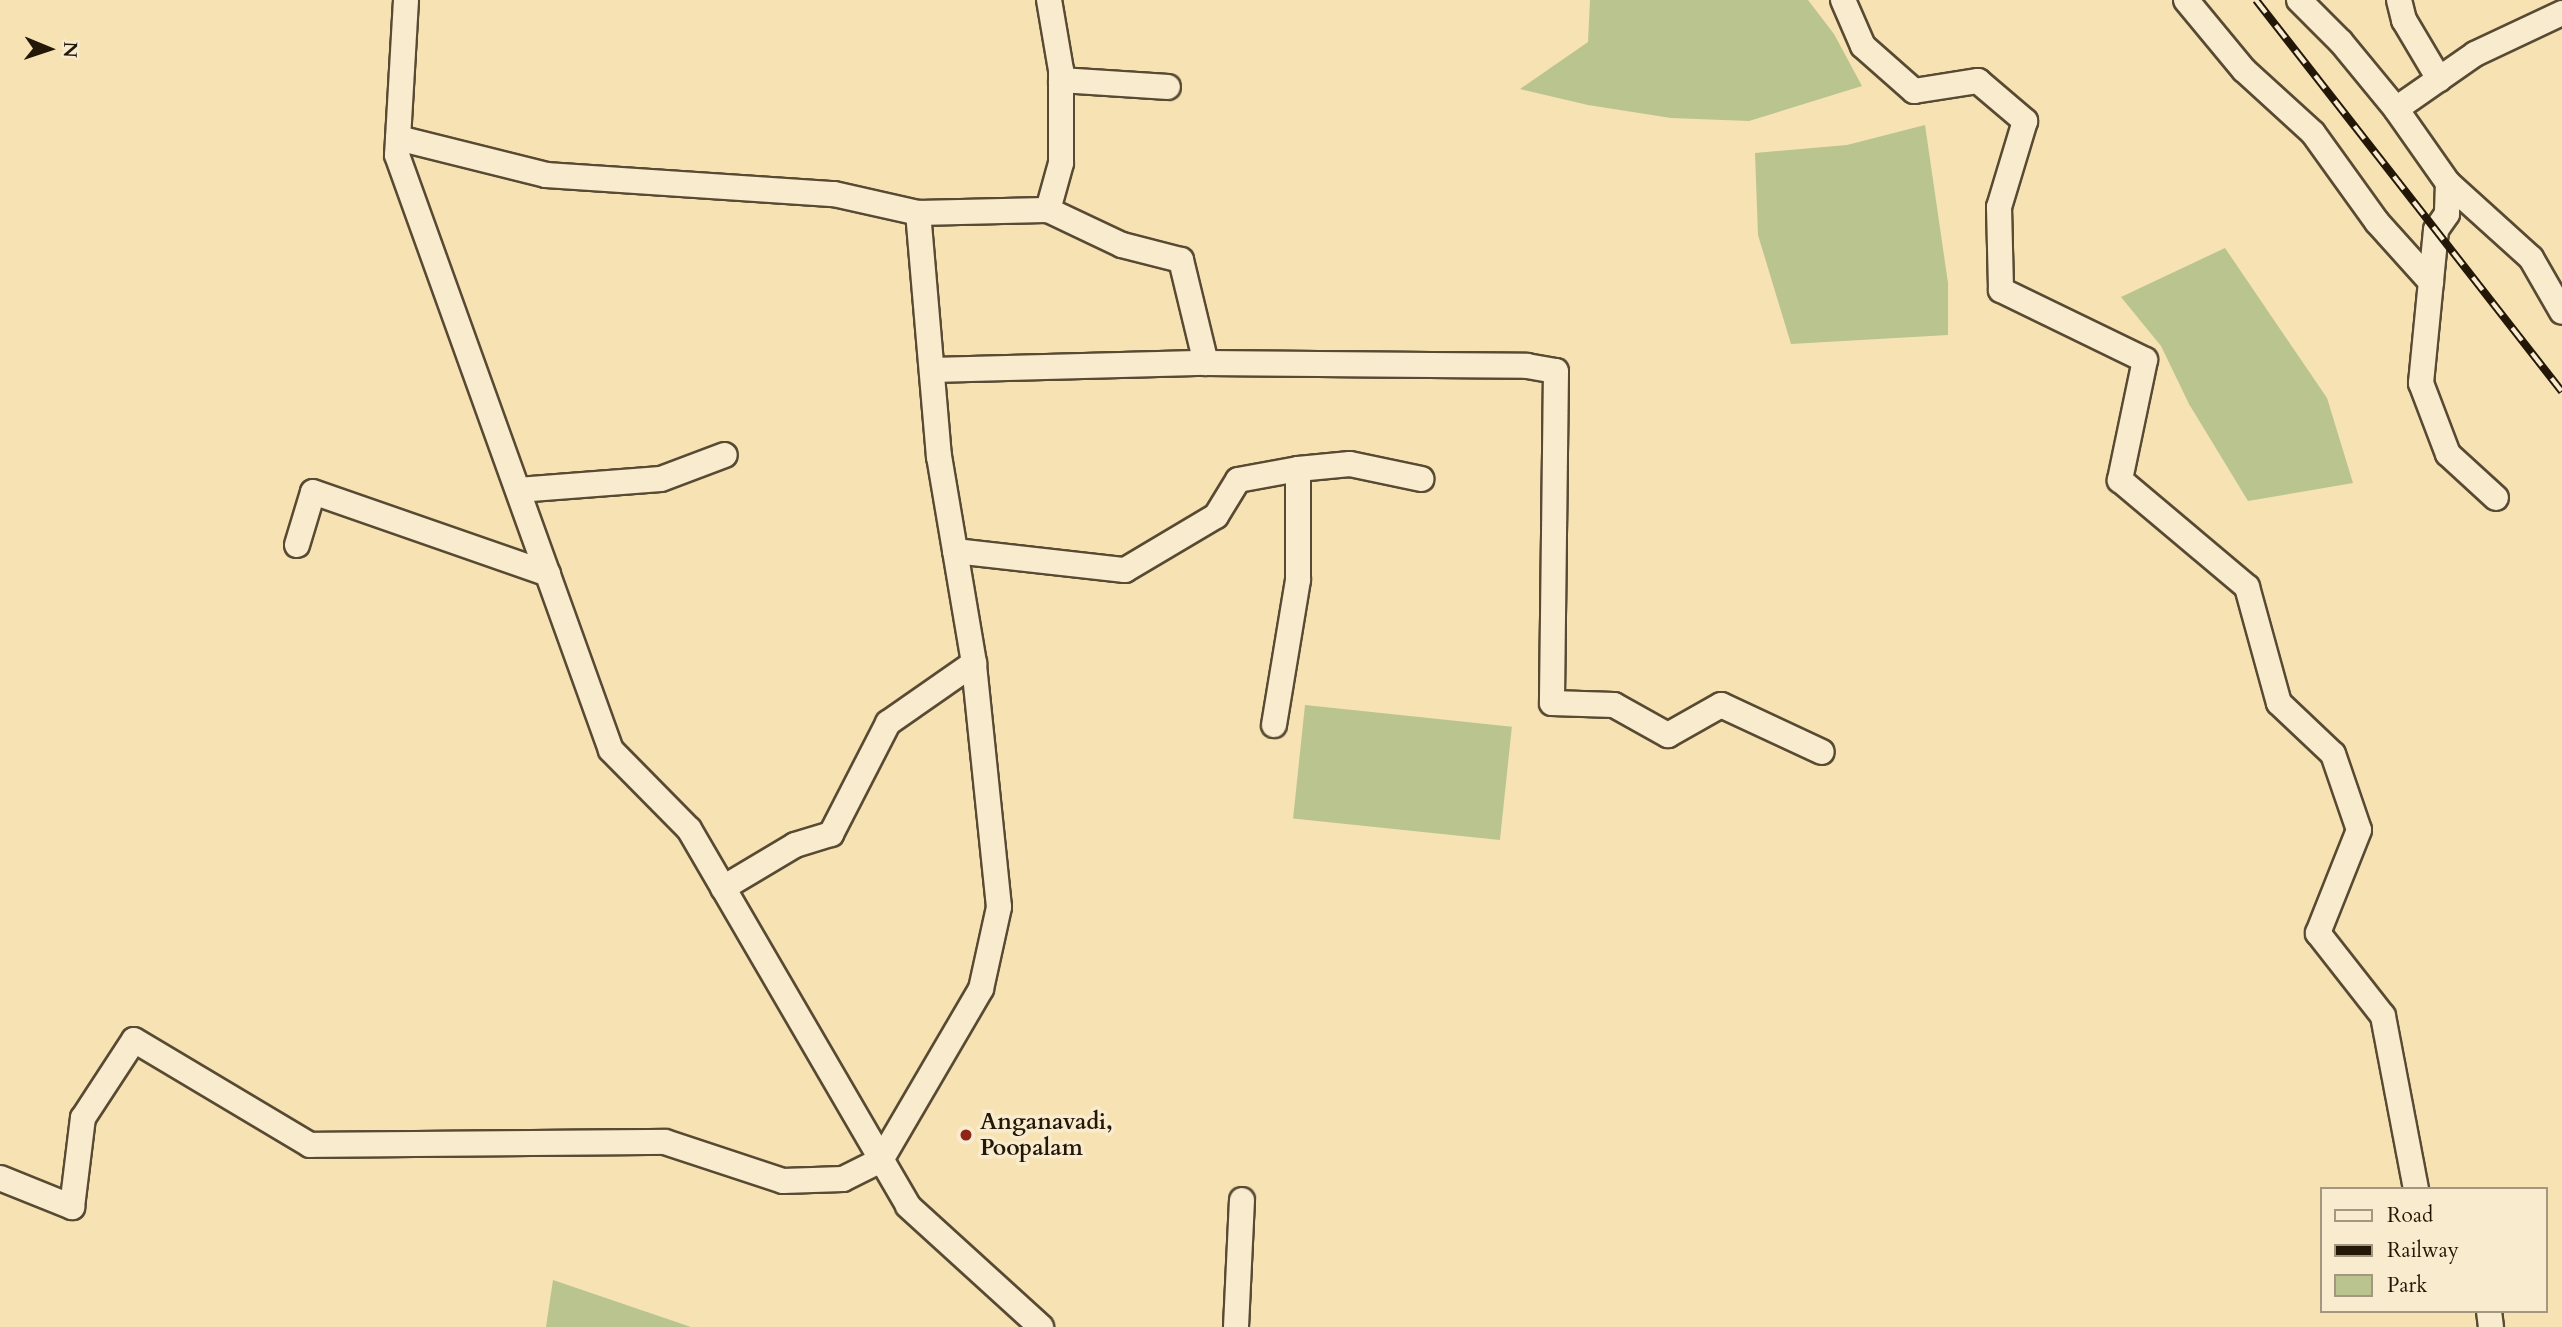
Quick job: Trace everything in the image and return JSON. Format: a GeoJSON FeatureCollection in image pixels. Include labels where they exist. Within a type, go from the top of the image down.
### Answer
{"type":"FeatureCollection","features":[{"type":"Feature","properties":{"kind":"street"},"geometry":{"type":"LineString","coordinates":[[406,0],[397,155],[611,750],[689,829],[908,1206],[1041,1327]]}},
{"type":"Feature","properties":{"kind":"street"},"geometry":{"type":"LineString","coordinates":[[1048,210],[1061,163],[1061,80],[1049,0]]}},
{"type":"Feature","properties":{"kind":"street"},"geometry":{"type":"LineString","coordinates":[[1843,0],[1863,46],[1914,91],[1978,81],[2025,121],[1999,207],[2001,290],[2145,360],[2120,481],[2247,587],[2279,703],[2333,754],[2359,830],[2318,933],[2383,1016],[2416,1187]]}},
{"type":"Feature","properties":{"kind":"street"},"geometry":{"type":"LineString","coordinates":[[2186,0],[2245,69],[2313,133],[2377,222],[2431,282]]}},
{"type":"Feature","properties":{"kind":"street"},"geometry":{"type":"LineString","coordinates":[[2299,0],[2341,42],[2396,109],[2448,183],[2531,258],[2562,312]]}},
{"type":"Feature","properties":{"kind":"street"},"geometry":{"type":"LineString","coordinates":[[2399,0],[2404,20],[2439,79]]}},
{"type":"Feature","properties":{"kind":"street"},"geometry":{"type":"LineString","coordinates":[[2396,109],[2475,54],[2562,13]]}},
{"type":"Feature","properties":{"kind":"street"},"geometry":{"type":"LineString","coordinates":[[1061,80],[1168,87]]}},
{"type":"Feature","properties":{"kind":"street"},"geometry":{"type":"LineString","coordinates":[[398,138],[545,175],[834,194],[918,213],[1048,210],[1122,246],[1181,260],[1206,362]]}},
{"type":"Feature","properties":{"kind":"street"},"geometry":{"type":"LineString","coordinates":[[2448,183],[2446,214],[2436,230],[2421,383],[2448,454],[2496,498]]}},
{"type":"Feature","properties":{"kind":"street"},"geometry":{"type":"LineString","coordinates":[[0,1178],[72,1207],[83,1118],[134,1040],[310,1145],[665,1142],[783,1181],[843,1179],[881,1160],[981,989],[999,907],[974,663],[939,457],[918,213]]}},
{"type":"Feature","properties":{"kind":"street"},"geometry":{"type":"LineString","coordinates":[[932,370],[1206,362],[1527,366],[1556,371],[1552,704],[1614,705],[1668,735],[1721,705],[1822,752]]}},
{"type":"Feature","properties":{"kind":"street"},"geometry":{"type":"LineString","coordinates":[[518,490],[661,479],[725,455]]}},
{"type":"Feature","properties":{"kind":"street"},"geometry":{"type":"LineString","coordinates":[[955,551],[1125,570],[1216,516],[1238,480],[1297,469],[1350,464],[1421,479]]}},
{"type":"Feature","properties":{"kind":"street"},"geometry":{"type":"LineString","coordinates":[[1274,725],[1298,580],[1297,469]]}},
{"type":"Feature","properties":{"kind":"street"},"geometry":{"type":"LineString","coordinates":[[297,545],[313,492],[548,574]]}},
{"type":"Feature","properties":{"kind":"street"},"geometry":{"type":"LineString","coordinates":[[723,888],[795,845],[831,834],[888,723],[974,663]]}},
{"type":"Feature","properties":{"kind":"street"},"geometry":{"type":"LineString","coordinates":[[1236,1327],[1242,1200]]}},
{"type":"Feature","properties":{"kind":"green space"},"geometry":{"type":"Polygon","coordinates":[[[1590,0],[1808,0],[1834,34],[1862,86],[1749,121],[1671,118],[1588,105],[1520,89],[1588,42],[1590,0]]]}},
{"type":"Feature","properties":{"kind":"green space"},"geometry":{"type":"Polygon","coordinates":[[[1925,125],[1948,283],[1948,335],[1791,344],[1758,235],[1755,153],[1847,145],[1925,125]]]}},
{"type":"Feature","properties":{"kind":"green space"},"geometry":{"type":"Polygon","coordinates":[[[2225,248],[2327,398],[2353,483],[2248,501],[2189,404],[2161,346],[2121,297],[2225,248]]]}},
{"type":"Feature","properties":{"kind":"green space"},"geometry":{"type":"Polygon","coordinates":[[[1305,705],[1512,727],[1500,840],[1293,818],[1305,705]]]}},
{"type":"Feature","properties":{"kind":"green space"},"geometry":{"type":"Polygon","coordinates":[[[553,1280],[691,1327],[546,1327],[553,1280]]]}},
{"type":"Feature","properties":{"kind":"railway"},"geometry":{"type":"LineString","coordinates":[[2256,0],[2562,392]]}},
{"type":"Feature","properties":{"kind":"place","name":"Anganavadi, Poopalam"},"geometry":{"type":"Point","coordinates":[966,1135]}}]}
